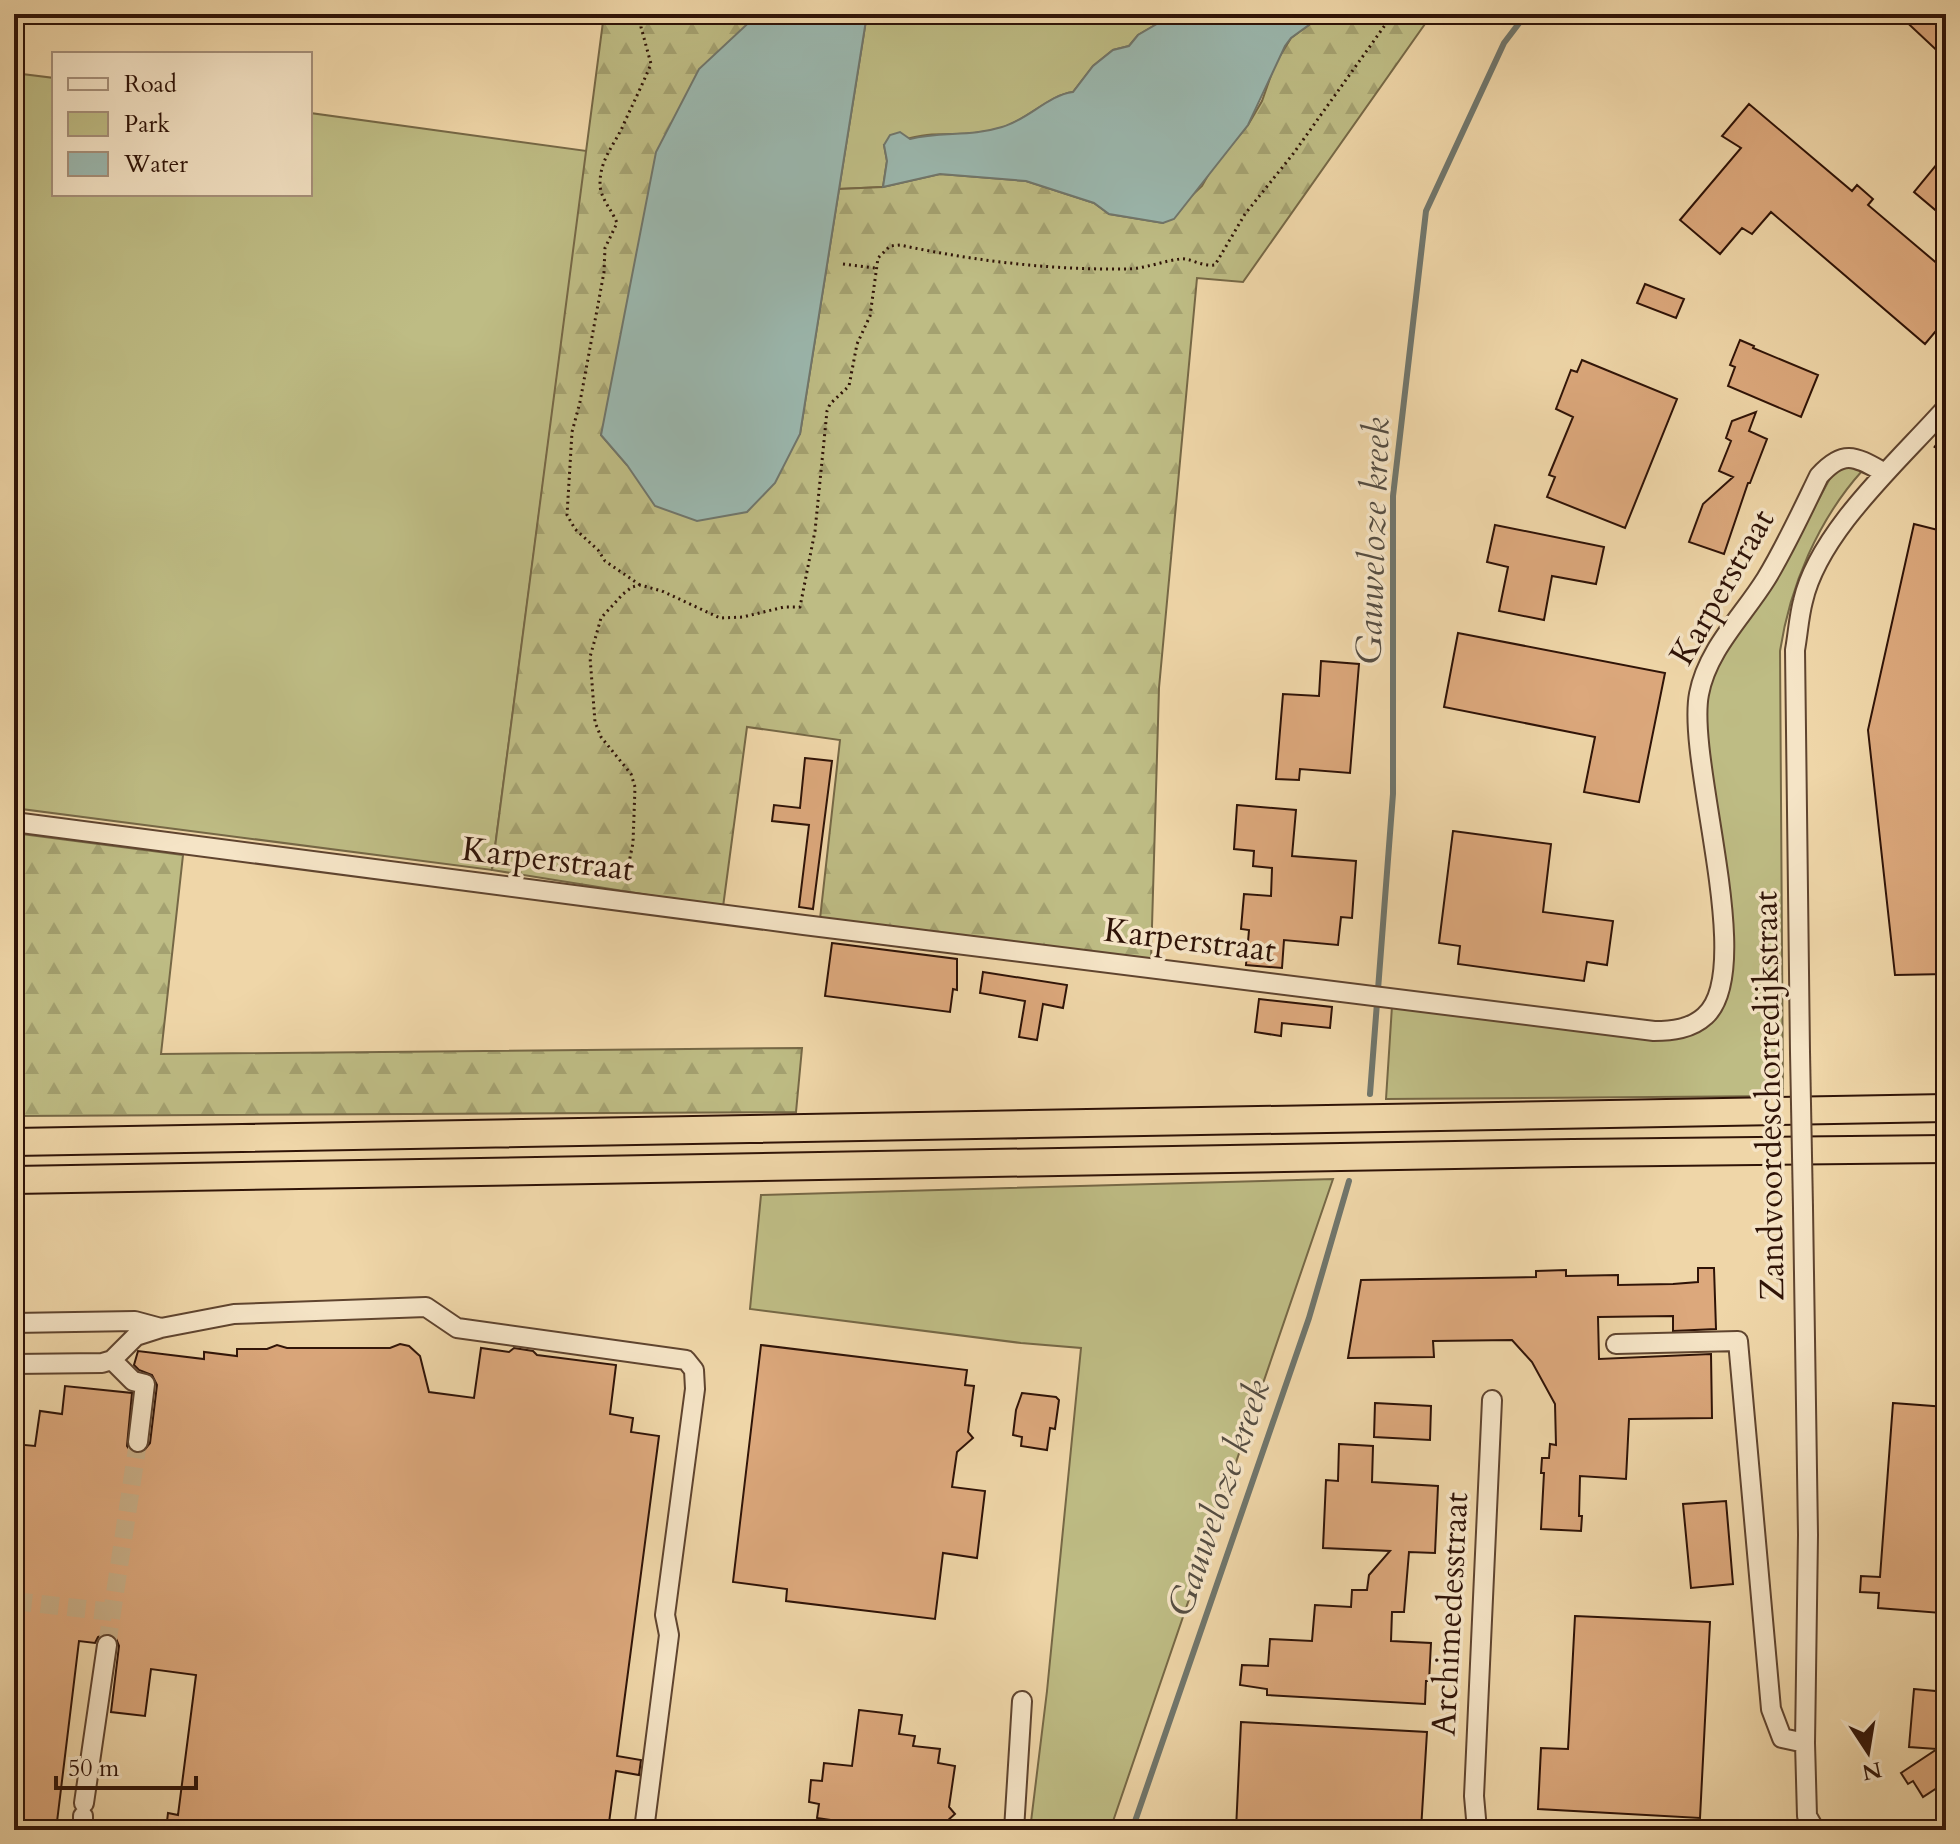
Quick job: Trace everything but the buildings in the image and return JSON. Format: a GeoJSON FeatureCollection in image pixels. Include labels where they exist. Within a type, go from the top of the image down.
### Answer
{"type":"FeatureCollection","features":[{"type":"Feature","properties":{"kind":"highway"},"geometry":{"type":"LineString","coordinates":[[14,1142],[1946,1108]]}},
{"type":"Feature","properties":{"kind":"highway"},"geometry":{"type":"LineString","coordinates":[[14,1180],[1946,1149]]}},
{"type":"Feature","properties":{"kind":"street","name":"Zandvoordeschorredijkstraat"},"geometry":{"type":"LineString","coordinates":[[1815,1830],[1807,1816],[1805,1743],[1808,1535],[1795,650],[1803,598],[1829,542],[1885,473],[1946,408]]}},
{"type":"Feature","properties":{"kind":"street","name":"Karperstraat"},"geometry":{"type":"LineString","coordinates":[[14,822],[1654,1031],[1682,1029],[1706,1016],[1719,993],[1723,958],[1722,912],[1699,737],[1698,698],[1703,677],[1712,657],[1766,579],[1819,476],[1830,463],[1857,457],[1885,473]]}},
{"type":"Feature","properties":{"kind":"street"},"geometry":{"type":"LineString","coordinates":[[14,1364],[102,1363],[112,1360],[136,1336],[234,1314],[426,1307],[457,1328],[686,1360],[694,1370],[695,1389],[665,1615],[669,1635],[644,1830]]}},
{"type":"Feature","properties":{"kind":"street"},"geometry":{"type":"LineString","coordinates":[[14,1323],[135,1321],[161,1328]]}},
{"type":"Feature","properties":{"kind":"street"},"geometry":{"type":"LineString","coordinates":[[1616,1344],[1738,1341],[1771,1709],[1782,1738],[1805,1743]]}},
{"type":"Feature","properties":{"kind":"street"},"geometry":{"type":"LineString","coordinates":[[112,1360],[133,1381],[145,1384],[138,1442]]}},
{"type":"Feature","properties":{"kind":"street","name":"Archimedesstraat"},"geometry":{"type":"LineString","coordinates":[[1477,1830],[1474,1796],[1492,1400]]}},
{"type":"Feature","properties":{"kind":"street"},"geometry":{"type":"LineString","coordinates":[[83,1816],[107,1645]]}},
{"type":"Feature","properties":{"kind":"street"},"geometry":{"type":"LineString","coordinates":[[1014,1830],[1022,1701]]}},
{"type":"Feature","properties":{"kind":"path"},"geometry":{"type":"LineString","coordinates":[[641,14],[641,27],[651,64],[626,121],[605,156],[602,168],[601,192],[617,223],[605,248],[604,272],[572,432],[567,515],[575,529],[598,550],[605,561],[640,585],[662,591],[720,618],[800,607],[815,531],[827,411],[849,386],[857,344],[870,316],[875,268],[882,252],[890,246],[900,245],[1057,268],[1129,270],[1183,257],[1206,267],[1215,265],[1245,214],[1293,154],[1393,14]]}},
{"type":"Feature","properties":{"kind":"path"},"geometry":{"type":"LineString","coordinates":[[843,264],[875,268]]}},
{"type":"Feature","properties":{"kind":"path"},"geometry":{"type":"LineString","coordinates":[[619,901],[633,843],[635,787],[631,774],[601,737],[595,722],[590,657],[601,618],[623,594],[640,585]]}},
{"type":"Feature","properties":{"kind":"green space"},"geometry":{"type":"Polygon","coordinates":[[[604,14],[758,14],[601,435],[627,465],[800,434],[839,189],[883,187],[940,174],[1026,181],[1094,203],[1109,214],[1163,223],[1202,186],[1211,170],[1248,125],[1262,101],[1275,64],[1291,38],[1324,14],[1432,14],[1243,282],[1197,278],[1159,688],[1151,960],[820,919],[840,740],[747,727],[723,907],[492,870],[604,14]]]}},
{"type":"Feature","properties":{"kind":"green space"},"geometry":{"type":"Polygon","coordinates":[[[867,14],[1174,14],[1138,35],[1129,46],[1113,50],[1093,66],[1073,92],[991,131],[922,136],[884,145],[887,161],[883,187],[839,189],[867,14]]]}},
{"type":"Feature","properties":{"kind":"green space"},"geometry":{"type":"Polygon","coordinates":[[[14,73],[52,78],[52,196],[312,196],[312,113],[587,151],[492,870],[14,808],[14,73]]]}},
{"type":"Feature","properties":{"kind":"green space"},"geometry":{"type":"Polygon","coordinates":[[[1853,464],[1862,471],[1832,511],[1808,555],[1791,602],[1780,651],[1783,1096],[1386,1099],[1392,1006],[1659,1040],[1692,1034],[1714,1014],[1726,993],[1705,704],[1725,654],[1782,567],[1834,471],[1853,464]]]}},
{"type":"Feature","properties":{"kind":"green space"},"geometry":{"type":"Polygon","coordinates":[[[14,833],[183,855],[161,1054],[802,1048],[796,1112],[14,1116],[14,833]]]}},
{"type":"Feature","properties":{"kind":"green space"},"geometry":{"type":"Polygon","coordinates":[[[1333,1179],[1110,1830],[1030,1830],[1081,1348],[750,1309],[761,1195],[1333,1179]]]}},
{"type":"Feature","properties":{"kind":"water"},"geometry":{"type":"Polygon","coordinates":[[[758,14],[867,14],[800,434],[775,483],[747,512],[697,521],[655,506],[627,465],[601,435],[656,152],[699,69],[758,14]]]}},
{"type":"Feature","properties":{"kind":"water"},"geometry":{"type":"Polygon","coordinates":[[[1174,14],[1324,14],[1285,46],[1248,125],[1174,219],[1163,223],[1109,214],[1094,203],[1026,181],[940,174],[883,187],[887,161],[884,145],[890,135],[900,132],[910,139],[978,132],[1011,124],[1055,98],[1073,92],[1093,66],[1113,50],[1129,46],[1138,35],[1174,14]]]}},
{"type":"Feature","properties":{"kind":"waterway","name":"Gauweloze kreek"},"geometry":{"type":"LineString","coordinates":[[1370,1094],[1393,794],[1393,496],[1426,211],[1504,43],[1526,14]]}},
{"type":"Feature","properties":{"kind":"waterway","name":"Gauweloze kreek"},"geometry":{"type":"LineString","coordinates":[[1132,1830],[1309,1318],[1349,1181]]}},
{"type":"Feature","properties":{"kind":"tunnel"},"geometry":{"type":"LineString","coordinates":[[107,1645],[138,1442]]}},
{"type":"Feature","properties":{"kind":"tunnel"},"geometry":{"type":"LineString","coordinates":[[14,1601],[112,1612]]}}]}
